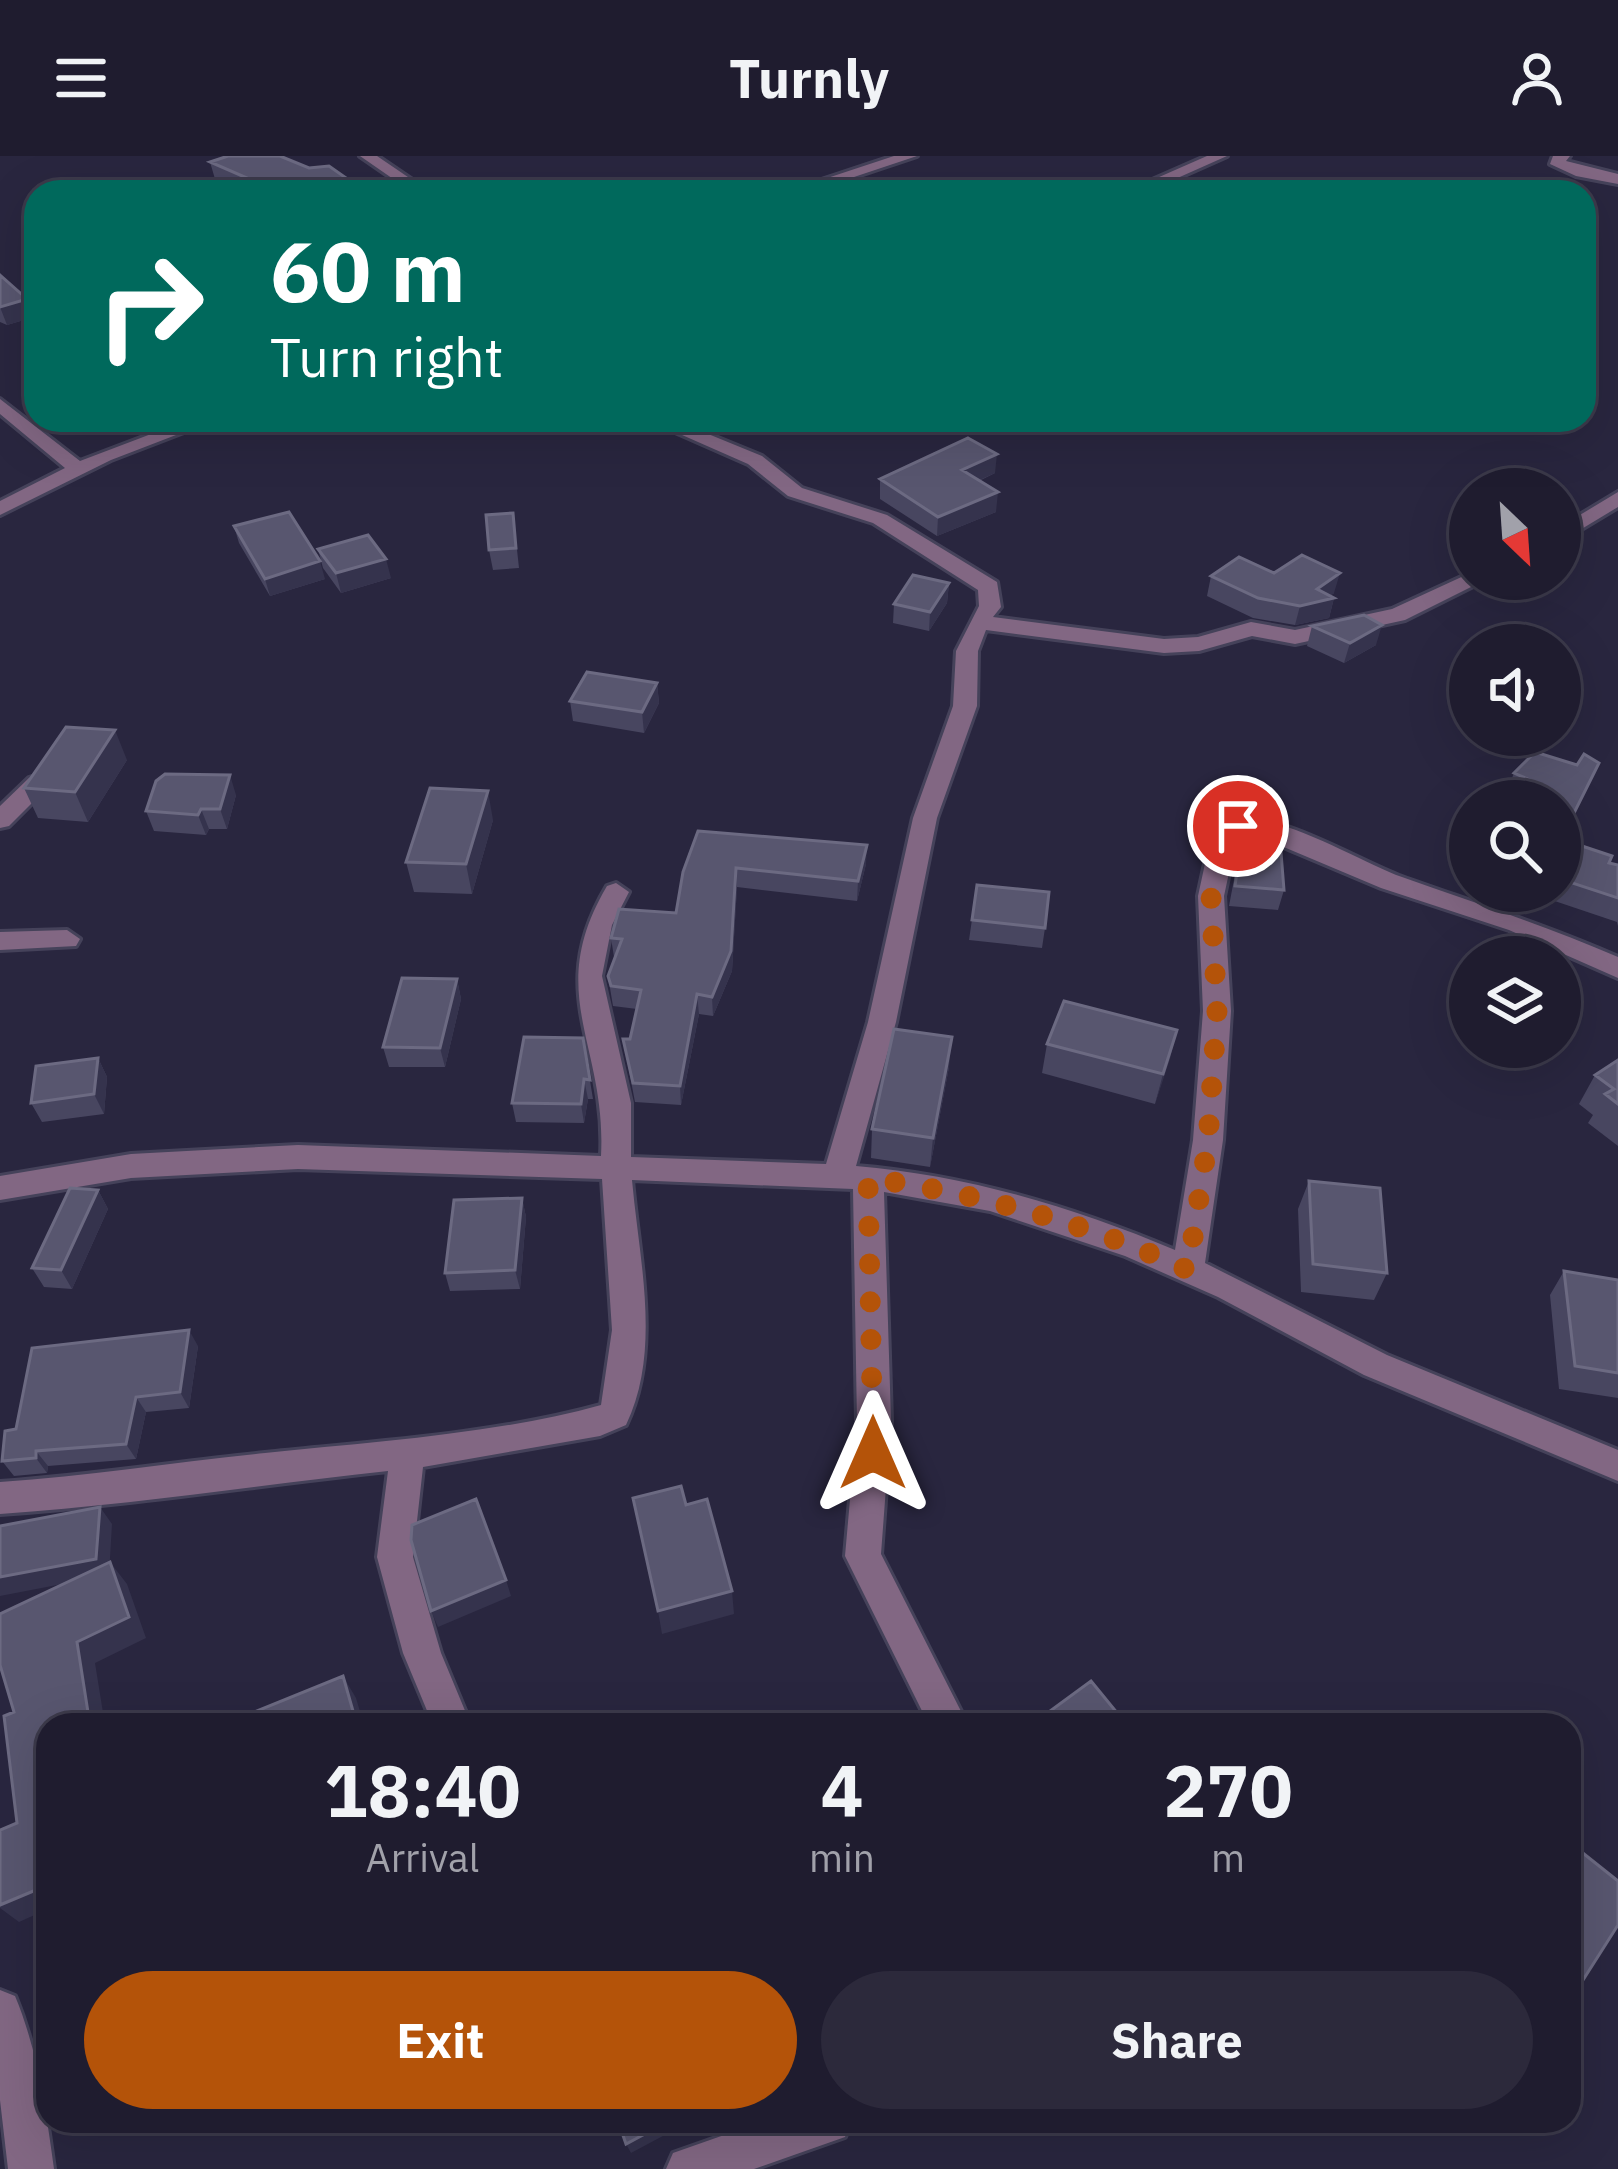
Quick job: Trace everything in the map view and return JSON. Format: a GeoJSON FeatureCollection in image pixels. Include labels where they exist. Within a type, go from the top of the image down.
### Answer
{"type":"FeatureCollection","features":[{"type":"Feature","properties":{"kind":"street"},"geometry":{"type":"LineString","coordinates":[[367,156],[404,180]]}},
{"type":"Feature","properties":{"kind":"street"},"geometry":{"type":"LineString","coordinates":[[832,180],[910,156]]}},
{"type":"Feature","properties":{"kind":"street"},"geometry":{"type":"LineString","coordinates":[[1162,180],[1220,156]]}},
{"type":"Feature","properties":{"kind":"street"},"geometry":{"type":"LineString","coordinates":[[1563,156],[1555,160],[1581,173],[1618,179]]}},
{"type":"Feature","properties":{"kind":"street"},"geometry":{"type":"LineString","coordinates":[[36,432],[78,470]]}},
{"type":"Feature","properties":{"kind":"street"},"geometry":{"type":"LineString","coordinates":[[0,509],[78,470],[175,432]]}},
{"type":"Feature","properties":{"kind":"street"},"geometry":{"type":"LineString","coordinates":[[686,432],[755,460],[795,492],[880,519],[989,587],[990,607],[978,622],[967,651],[964,706],[925,818],[853,1177],[874,1421],[872,1485],[863,1522],[862,1556],[943,1713]]}},
{"type":"Feature","properties":{"kind":"street"},"geometry":{"type":"LineString","coordinates":[[1581,522],[1618,498]]}},
{"type":"Feature","properties":{"kind":"street"},"geometry":{"type":"LineString","coordinates":[[978,622],[1164,646],[1199,644],[1251,629],[1295,638],[1353,621],[1397,615],[1449,591]]}},
{"type":"Feature","properties":{"kind":"street"},"geometry":{"type":"LineString","coordinates":[[0,820],[38,783]]}},
{"type":"Feature","properties":{"kind":"street"},"geometry":{"type":"LineString","coordinates":[[1188,1270],[1208,1140],[1217,1011],[1211,896],[1224,836],[1231,830],[1238,826],[1264,829],[1390,882],[1518,924],[1618,968]]}},
{"type":"Feature","properties":{"kind":"street"},"geometry":{"type":"LineString","coordinates":[[0,1498],[105,1491],[157,1480],[406,1454],[600,1421],[614,1414],[629,1365],[616,1106],[605,1042],[589,1005],[586,982],[588,952],[616,892]]}},
{"type":"Feature","properties":{"kind":"street"},"geometry":{"type":"LineString","coordinates":[[0,940],[67,939]]}},
{"type":"Feature","properties":{"kind":"street"},"geometry":{"type":"LineString","coordinates":[[0,1188],[131,1166],[214,1158],[468,1159],[853,1177],[1021,1208],[1129,1242],[1340,1348],[1618,1466]]}},
{"type":"Feature","properties":{"kind":"street"},"geometry":{"type":"LineString","coordinates":[[406,1454],[395,1556],[422,1653],[447,1713]]}},
{"type":"Feature","properties":{"kind":"street"},"geometry":{"type":"LineString","coordinates":[[0,2011],[21,2092],[31,2169]]}},
{"type":"Feature","properties":{"kind":"street"},"geometry":{"type":"LineString","coordinates":[[689,2169],[794,2133]]}},
{"type":"Feature","properties":{"kind":"building"},"geometry":{"type":"Polygon","coordinates":[[[228,156],[280,156],[309,168],[329,166],[349,180],[252,180],[210,162],[228,156]]]}},
{"type":"Feature","properties":{"kind":"building"},"geometry":{"type":"Polygon","coordinates":[[[0,275],[24,300],[0,307],[0,275]]]}},
{"type":"Feature","properties":{"kind":"building"},"geometry":{"type":"Polygon","coordinates":[[[968,438],[997,454],[962,470],[998,492],[938,517],[880,479],[968,438]]]}},
{"type":"Feature","properties":{"kind":"building"},"geometry":{"type":"Polygon","coordinates":[[[289,512],[320,561],[265,579],[234,526],[289,512]]]}},
{"type":"Feature","properties":{"kind":"building"},"geometry":{"type":"Polygon","coordinates":[[[513,513],[516,548],[489,550],[486,515],[513,513]]]}},
{"type":"Feature","properties":{"kind":"building"},"geometry":{"type":"Polygon","coordinates":[[[368,535],[386,559],[336,573],[318,549],[368,535]]]}},
{"type":"Feature","properties":{"kind":"building"},"geometry":{"type":"Polygon","coordinates":[[[1302,555],[1340,573],[1317,589],[1334,598],[1300,606],[1258,598],[1211,576],[1239,557],[1274,573],[1302,555]]]}},
{"type":"Feature","properties":{"kind":"building"},"geometry":{"type":"Polygon","coordinates":[[[913,575],[949,583],[930,612],[894,604],[913,575]]]}},
{"type":"Feature","properties":{"kind":"building"},"geometry":{"type":"Polygon","coordinates":[[[1364,615],[1382,625],[1350,643],[1312,626],[1364,615]]]}},
{"type":"Feature","properties":{"kind":"building"},"geometry":{"type":"Polygon","coordinates":[[[587,672],[657,683],[642,712],[570,701],[587,672]]]}},
{"type":"Feature","properties":{"kind":"building"},"geometry":{"type":"Polygon","coordinates":[[[66,727],[115,730],[75,792],[24,788],[66,727]]]}},
{"type":"Feature","properties":{"kind":"building"},"geometry":{"type":"Polygon","coordinates":[[[1584,754],[1599,763],[1581,799],[1581,780],[1530,780],[1514,773],[1531,756],[1577,765],[1584,754]]]}},
{"type":"Feature","properties":{"kind":"building"},"geometry":{"type":"Polygon","coordinates":[[[165,774],[230,775],[220,809],[201,809],[198,815],[146,811],[156,781],[165,774]]]}},
{"type":"Feature","properties":{"kind":"building"},"geometry":{"type":"Polygon","coordinates":[[[430,788],[488,791],[466,864],[406,862],[430,788]]]}},
{"type":"Feature","properties":{"kind":"building"},"geometry":{"type":"Polygon","coordinates":[[[698,831],[867,845],[858,881],[736,868],[731,951],[712,997],[697,994],[680,1086],[633,1083],[623,1039],[630,1039],[641,990],[611,986],[608,976],[622,939],[611,938],[619,909],[676,913],[683,872],[698,831]]]}},
{"type":"Feature","properties":{"kind":"building"},"geometry":{"type":"Polygon","coordinates":[[[1242,837],[1280,840],[1284,890],[1235,886],[1242,837]]]}},
{"type":"Feature","properties":{"kind":"building"},"geometry":{"type":"Polygon","coordinates":[[[1581,846],[1612,856],[1609,863],[1618,865],[1618,898],[1581,886],[1581,846]]]}},
{"type":"Feature","properties":{"kind":"building"},"geometry":{"type":"Polygon","coordinates":[[[977,885],[1049,892],[1045,928],[972,920],[977,885]]]}},
{"type":"Feature","properties":{"kind":"building"},"geometry":{"type":"Polygon","coordinates":[[[402,978],[457,979],[440,1048],[383,1047],[402,978]]]}},
{"type":"Feature","properties":{"kind":"building"},"geometry":{"type":"Polygon","coordinates":[[[1064,1001],[1177,1030],[1163,1074],[1047,1044],[1064,1001]]]}},
{"type":"Feature","properties":{"kind":"building"},"geometry":{"type":"Polygon","coordinates":[[[894,1029],[952,1037],[933,1138],[872,1129],[894,1029]]]}},
{"type":"Feature","properties":{"kind":"building"},"geometry":{"type":"Polygon","coordinates":[[[524,1037],[583,1038],[590,1080],[584,1079],[581,1104],[512,1103],[524,1037]]]}},
{"type":"Feature","properties":{"kind":"building"},"geometry":{"type":"Polygon","coordinates":[[[98,1058],[94,1094],[31,1103],[36,1066],[98,1058]]]}},
{"type":"Feature","properties":{"kind":"building"},"geometry":{"type":"Polygon","coordinates":[[[1618,1060],[1618,1104],[1605,1094],[1614,1089],[1595,1075],[1618,1060]]]}},
{"type":"Feature","properties":{"kind":"building"},"geometry":{"type":"Polygon","coordinates":[[[1309,1181],[1380,1188],[1387,1273],[1313,1264],[1309,1181]]]}},
{"type":"Feature","properties":{"kind":"building"},"geometry":{"type":"Polygon","coordinates":[[[70,1188],[98,1190],[61,1270],[32,1268],[70,1188]]]}},
{"type":"Feature","properties":{"kind":"building"},"geometry":{"type":"Polygon","coordinates":[[[522,1198],[515,1270],[445,1273],[454,1200],[522,1198]]]}},
{"type":"Feature","properties":{"kind":"building"},"geometry":{"type":"Polygon","coordinates":[[[1564,1271],[1618,1280],[1618,1373],[1575,1366],[1564,1271]]]}},
{"type":"Feature","properties":{"kind":"building"},"geometry":{"type":"Polygon","coordinates":[[[189,1330],[180,1392],[136,1397],[126,1444],[36,1451],[36,1458],[2,1461],[5,1431],[16,1429],[32,1348],[189,1330]]]}},
{"type":"Feature","properties":{"kind":"building"},"geometry":{"type":"Polygon","coordinates":[[[681,1486],[686,1505],[707,1499],[732,1591],[658,1611],[633,1498],[681,1486]]]}},
{"type":"Feature","properties":{"kind":"building"},"geometry":{"type":"Polygon","coordinates":[[[476,1499],[506,1580],[431,1611],[411,1540],[412,1525],[476,1499]]]}},
{"type":"Feature","properties":{"kind":"building"},"geometry":{"type":"Polygon","coordinates":[[[100,1507],[96,1559],[0,1577],[0,1526],[100,1507]]]}},
{"type":"Feature","properties":{"kind":"building"},"geometry":{"type":"Polygon","coordinates":[[[110,1562],[129,1617],[77,1642],[88,1713],[36,1713],[36,1890],[0,1905],[0,1830],[17,1823],[4,1716],[14,1712],[0,1665],[0,1614],[110,1562]]]}},
{"type":"Feature","properties":{"kind":"building"},"geometry":{"type":"Polygon","coordinates":[[[343,1676],[354,1713],[252,1713],[343,1676]]]}},
{"type":"Feature","properties":{"kind":"building"},"geometry":{"type":"Polygon","coordinates":[[[1091,1681],[1117,1713],[1047,1713],[1091,1681]]]}},
{"type":"Feature","properties":{"kind":"building"},"geometry":{"type":"Polygon","coordinates":[[[1581,1852],[1618,1881],[1618,1925],[1581,1983],[1581,1852]]]}},
{"type":"Feature","properties":{"kind":"building"},"geometry":{"type":"Polygon","coordinates":[[[622,2133],[647,2133],[626,2144],[622,2133]]]}},
{"type":"Feature","properties":{"kind":"route"},"geometry":{"type":"LineString","coordinates":[[873,1453],[868,1178],[1021,1208],[1129,1242],[1188,1270],[1208,1140],[1217,1011],[1211,896],[1224,836],[1238,826]]}}]}
